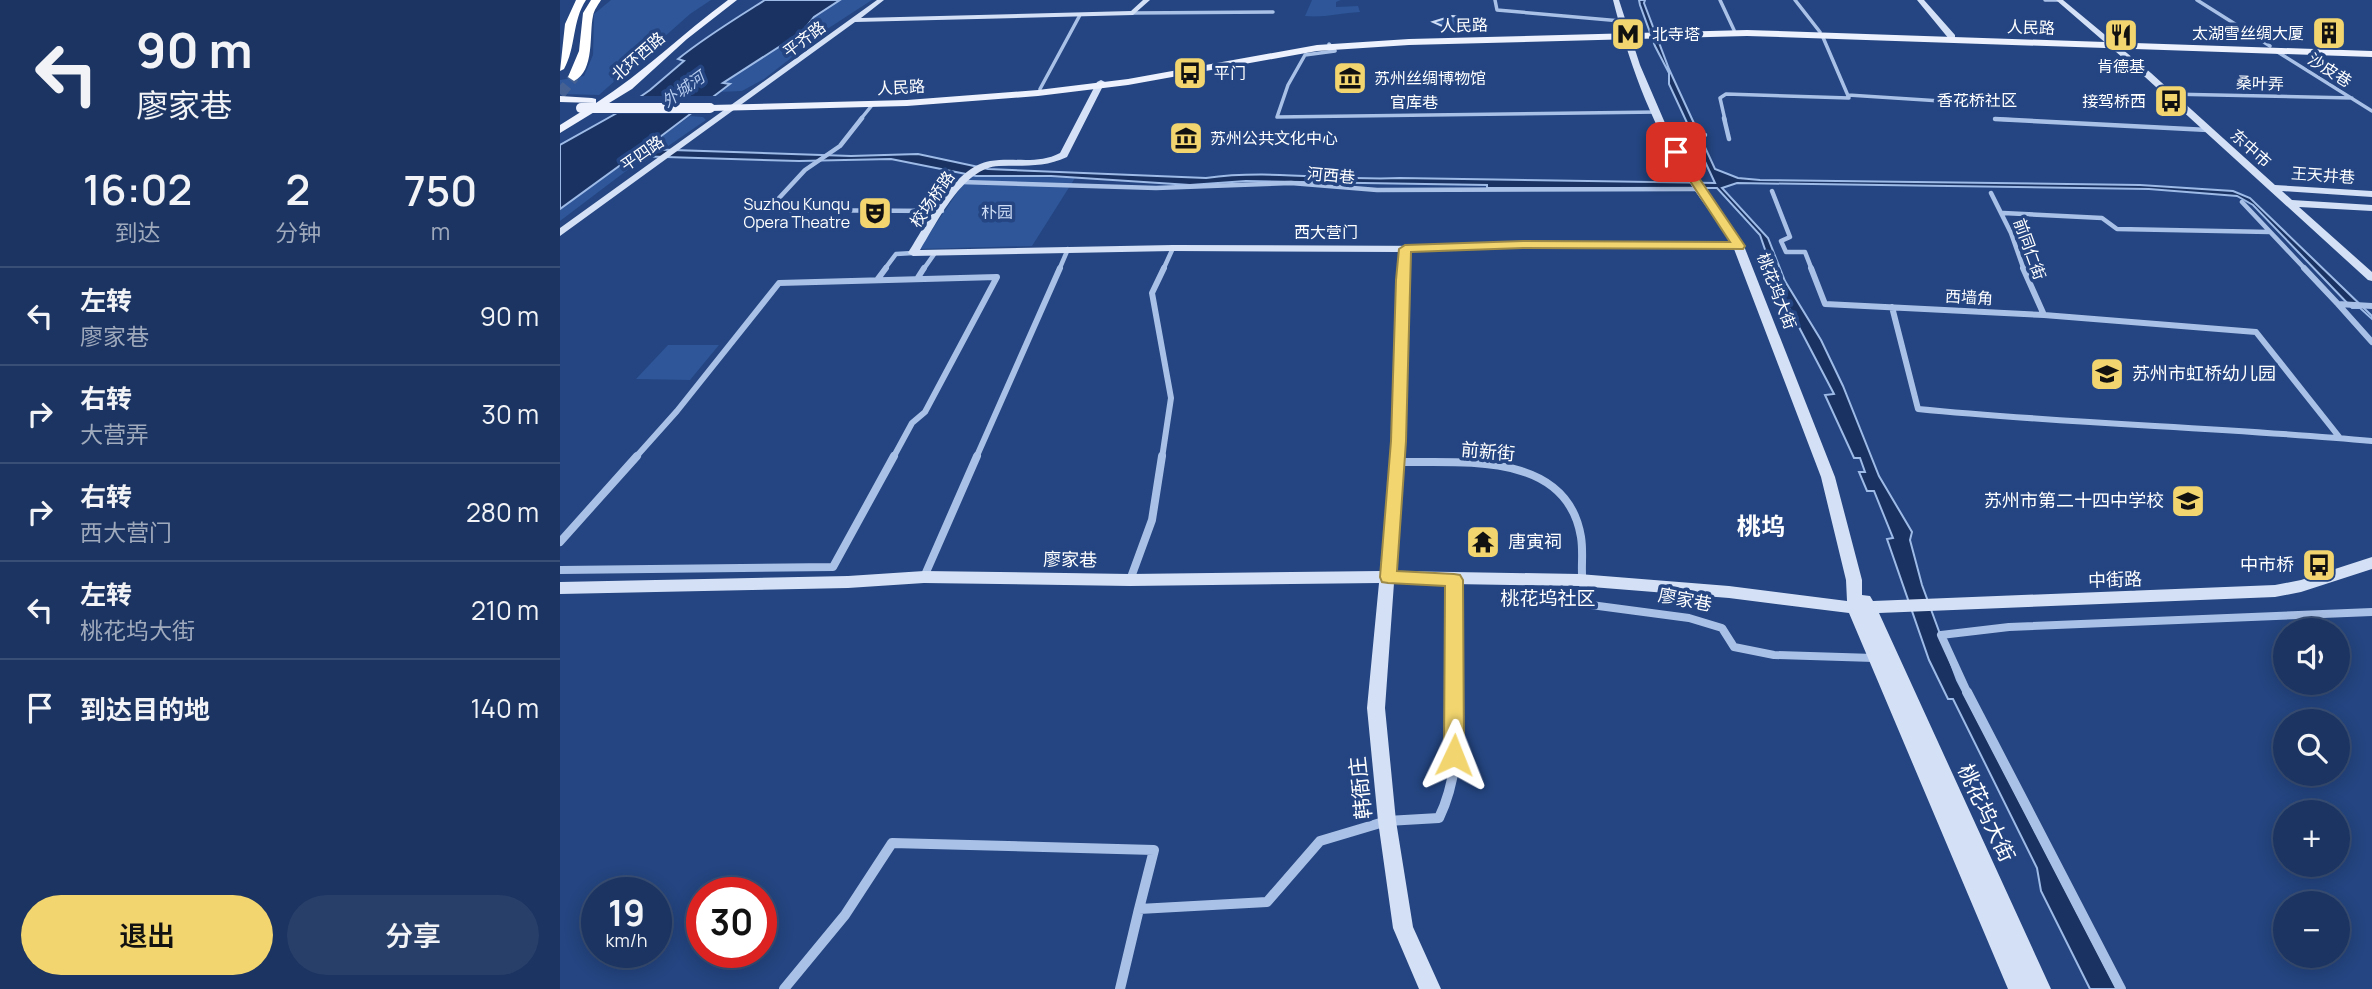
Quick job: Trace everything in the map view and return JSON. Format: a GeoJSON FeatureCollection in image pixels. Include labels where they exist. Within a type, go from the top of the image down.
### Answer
{"type":"FeatureCollection","features":[{"type":"Feature","properties":{"kind":"highway"},"geometry":{"type":"LineString","coordinates":[[574,77],[585,51],[587,17],[596,0]]}},
{"type":"Feature","properties":{"kind":"highway"},"geometry":{"type":"LineString","coordinates":[[587,17],[605,0]]}},
{"type":"Feature","properties":{"kind":"highway"},"geometry":{"type":"LineString","coordinates":[[560,67],[566,53],[575,8]]}},
{"type":"Feature","properties":{"kind":"main road","name":"北环西路"},"geometry":{"type":"LineString","coordinates":[[560,124],[617,87],[672,37],[723,0]]}},
{"type":"Feature","properties":{"kind":"main road","name":"北环西路"},"geometry":{"type":"LineString","coordinates":[[560,130],[628,87],[694,28],[733,0]]}},
{"type":"Feature","properties":{"kind":"main road","name":"人民路"},"geometry":{"type":"LineString","coordinates":[[1662,33],[1734,30],[2372,52]]}},
{"type":"Feature","properties":{"kind":"main road","name":"人民路"},"geometry":{"type":"LineString","coordinates":[[560,101],[873,104],[996,97],[1100,84],[1330,45],[1646,33],[1952,37],[2111,44]]}},
{"type":"Feature","properties":{"kind":"main road","name":"人民路"},"geometry":{"type":"LineString","coordinates":[[741,104],[876,100],[1100,84]]}},
{"type":"Feature","properties":{"kind":"main road","name":"人民路"},"geometry":{"type":"LineString","coordinates":[[560,108],[587,103]]}},
{"type":"Feature","properties":{"kind":"street","name":"平齐路"},"geometry":{"type":"LineString","coordinates":[[741,104],[881,0]]}},
{"type":"Feature","properties":{"kind":"street"},"geometry":{"type":"LineString","coordinates":[[1133,13],[1147,0]]}},
{"type":"Feature","properties":{"kind":"street"},"geometry":{"type":"LineString","coordinates":[[1495,0],[1497,10],[1621,21]]}},
{"type":"Feature","properties":{"kind":"street","name":"桃花坞大街"},"geometry":{"type":"LineString","coordinates":[[1616,0],[1643,84],[1669,137],[1697,186],[1739,246],[1828,477],[1874,658],[2019,989]]}},
{"type":"Feature","properties":{"kind":"street"},"geometry":{"type":"LineString","coordinates":[[1720,0],[1734,30]]}},
{"type":"Feature","properties":{"kind":"street"},"geometry":{"type":"LineString","coordinates":[[1795,0],[1821,34],[1848,95]]}},
{"type":"Feature","properties":{"kind":"street"},"geometry":{"type":"LineString","coordinates":[[1920,0],[1952,37]]}},
{"type":"Feature","properties":{"kind":"street"},"geometry":{"type":"LineString","coordinates":[[2045,0],[2059,0]]}},
{"type":"Feature","properties":{"kind":"street","name":"东中市"},"geometry":{"type":"LineString","coordinates":[[2059,0],[2168,94],[2372,278]]}},
{"type":"Feature","properties":{"kind":"street","name":"沙皮巷"},"geometry":{"type":"LineString","coordinates":[[2197,0],[2372,111]]}},
{"type":"Feature","properties":{"kind":"street"},"geometry":{"type":"LineString","coordinates":[[853,20],[1273,12]]}},
{"type":"Feature","properties":{"kind":"street"},"geometry":{"type":"LineString","coordinates":[[1040,89],[1080,15]]}},
{"type":"Feature","properties":{"kind":"street","name":"官库巷"},"geometry":{"type":"LineString","coordinates":[[1330,45],[1335,51],[1305,55],[1284,91],[1277,117],[1658,112]]}},
{"type":"Feature","properties":{"kind":"street","name":"校场桥路"},"geometry":{"type":"LineString","coordinates":[[913,253],[964,179],[980,167],[990,164],[1035,166],[1052,162],[1064,155],[1100,84]]}},
{"type":"Feature","properties":{"kind":"street"},"geometry":{"type":"LineString","coordinates":[[1729,139],[1720,98],[1726,94],[1849,98],[1848,95]]}},
{"type":"Feature","properties":{"kind":"street","name":"桑叶弄"},"geometry":{"type":"LineString","coordinates":[[2168,94],[2352,98]]}},
{"type":"Feature","properties":{"kind":"street"},"geometry":{"type":"LineString","coordinates":[[1848,95],[1987,104]]}},
{"type":"Feature","properties":{"kind":"street","name":"平四路"},"geometry":{"type":"LineString","coordinates":[[560,233],[741,104]]}},
{"type":"Feature","properties":{"kind":"street"},"geometry":{"type":"LineString","coordinates":[[873,104],[840,146],[805,170],[768,210],[942,211]]}},
{"type":"Feature","properties":{"kind":"street"},"geometry":{"type":"LineString","coordinates":[[1995,119],[2208,130]]}},
{"type":"Feature","properties":{"kind":"street"},"geometry":{"type":"LineString","coordinates":[[1669,137],[1705,135]]}},
{"type":"Feature","properties":{"kind":"street","name":"河西巷"},"geometry":{"type":"LineString","coordinates":[[964,179],[1156,188],[1291,183],[1377,190],[1697,186]]}},
{"type":"Feature","properties":{"kind":"street","name":"王天井巷"},"geometry":{"type":"LineString","coordinates":[[2272,188],[2372,194]]}},
{"type":"Feature","properties":{"kind":"street","name":"西墙角"},"geometry":{"type":"LineString","coordinates":[[1772,191],[1790,237],[1781,241],[1786,252],[1805,252],[1825,304],[2044,315],[2256,332],[2340,438]]}},
{"type":"Feature","properties":{"kind":"street","name":"前同仁街"},"geometry":{"type":"LineString","coordinates":[[1991,193],[2015,236],[2025,275],[2044,315]]}},
{"type":"Feature","properties":{"kind":"street"},"geometry":{"type":"LineString","coordinates":[[2242,202],[2341,304],[2372,342]]}},
{"type":"Feature","properties":{"kind":"street","name":"王天井巷"},"geometry":{"type":"LineString","coordinates":[[2288,203],[2372,208]]}},
{"type":"Feature","properties":{"kind":"street"},"geometry":{"type":"LineString","coordinates":[[2003,213],[2102,218],[2117,229],[2270,232]]}},
{"type":"Feature","properties":{"kind":"street","name":"西大营门"},"geometry":{"type":"LineString","coordinates":[[913,253],[1173,247],[1405,249],[1523,244],[1739,246]]}},
{"type":"Feature","properties":{"kind":"street"},"geometry":{"type":"LineString","coordinates":[[1130,580],[1152,520],[1171,398],[1152,293],[1173,247]]}},
{"type":"Feature","properties":{"kind":"street"},"geometry":{"type":"LineString","coordinates":[[924,577],[1068,249]]}},
{"type":"Feature","properties":{"kind":"street","name":"韩衙庄"},"geometry":{"type":"LineString","coordinates":[[1405,249],[1396,462],[1376,708],[1387,821],[1403,928],[1430,989]]}},
{"type":"Feature","properties":{"kind":"street"},"geometry":{"type":"LineString","coordinates":[[877,281],[895,254],[913,253]]}},
{"type":"Feature","properties":{"kind":"street"},"geometry":{"type":"LineString","coordinates":[[917,279],[934,253]]}},
{"type":"Feature","properties":{"kind":"street"},"geometry":{"type":"LineString","coordinates":[[560,542],[677,411],[779,283],[997,277],[925,412],[912,423],[833,567],[560,570]]}},
{"type":"Feature","properties":{"kind":"street"},"geometry":{"type":"LineString","coordinates":[[2341,304],[2372,306]]}},
{"type":"Feature","properties":{"kind":"street"},"geometry":{"type":"LineString","coordinates":[[1892,307],[1918,409],[1994,417],[2263,431],[2372,441]]}},
{"type":"Feature","properties":{"kind":"street","name":"前新街"},"geometry":{"type":"LineString","coordinates":[[1396,462],[1507,466],[1530,472],[1554,484],[1565,494],[1579,522],[1582,550],[1579,580]]}},
{"type":"Feature","properties":{"kind":"street","name":"中街路"},"geometry":{"type":"LineString","coordinates":[[1862,607],[2274,592],[2372,563]]}},
{"type":"Feature","properties":{"kind":"street","name":"廖家巷"},"geometry":{"type":"LineString","coordinates":[[560,588],[848,582],[924,577],[1130,580],[1388,577],[1579,580],[1729,592],[1862,607]]}},
{"type":"Feature","properties":{"kind":"street"},"geometry":{"type":"LineString","coordinates":[[1139,909],[1267,902],[1320,841],[1387,821],[1439,818],[1449,800],[1453,775],[1456,716],[1454,580]]}},
{"type":"Feature","properties":{"kind":"street","name":"廖家巷"},"geometry":{"type":"LineString","coordinates":[[1579,580],[1583,596],[1591,605],[1689,618],[1722,628],[1734,647],[1774,655],[1874,658]]}},
{"type":"Feature","properties":{"kind":"street","name":"桃花坞大街"},"geometry":{"type":"LineString","coordinates":[[1862,607],[2040,989]]}},
{"type":"Feature","properties":{"kind":"street"},"geometry":{"type":"LineString","coordinates":[[2120,989],[2091,928],[1959,679],[1941,635],[2009,627],[2372,612]]}},
{"type":"Feature","properties":{"kind":"street"},"geometry":{"type":"LineString","coordinates":[[784,989],[845,915],[892,843],[1154,850],[1120,989]]}},
{"type":"Feature","properties":{"kind":"green space"},"geometry":{"type":"Polygon","coordinates":[[[611,0],[711,0],[690,14],[599,95],[560,94],[560,80],[584,76],[593,55],[594,14],[611,0]]]}},
{"type":"Feature","properties":{"kind":"green space"},"geometry":{"type":"Polygon","coordinates":[[[840,0],[872,0],[801,46],[791,58],[764,79],[742,91],[719,92],[729,85],[721,84],[802,32],[813,17],[840,0]]]}},
{"type":"Feature","properties":{"kind":"green space"},"geometry":{"type":"Polygon","coordinates":[[[1312,0],[1341,0],[1336,2],[1336,7],[1358,6],[1360,12],[1305,16],[1312,0]]]}},
{"type":"Feature","properties":{"kind":"green space"},"geometry":{"type":"Polygon","coordinates":[[[690,116],[703,117],[706,120],[645,162],[638,162],[560,221],[560,209],[690,116]]]}},
{"type":"Feature","properties":{"kind":"green space","name":"朴园"},"geometry":{"type":"Polygon","coordinates":[[[969,175],[1075,178],[1032,246],[919,249],[969,175]]]}},
{"type":"Feature","properties":{"kind":"green space"},"geometry":{"type":"Polygon","coordinates":[[[668,345],[719,345],[690,380],[636,379],[668,345]]]}},
{"type":"Feature","properties":{"kind":"water","name":"外城河"},"geometry":{"type":"Polygon","coordinates":[[[765,0],[840,0],[814,17],[802,32],[723,83],[730,84],[644,149],[851,156],[918,154],[988,169],[1206,178],[1278,175],[1715,183],[1669,84],[1669,73],[1655,46],[1640,5],[1639,0],[1645,0],[1669,69],[1715,169],[1738,178],[2140,185],[2233,191],[2250,198],[2372,316],[2372,319],[2360,308],[2352,308],[2253,205],[2237,196],[2149,189],[1737,183],[1722,188],[1768,238],[1785,281],[1821,340],[1843,386],[1879,476],[1912,532],[1910,540],[1922,585],[1957,680],[2117,989],[2090,989],[2041,891],[2037,868],[1953,699],[1948,699],[1929,660],[1887,539],[1893,538],[1874,491],[1867,491],[1859,472],[1865,472],[1860,458],[1854,458],[1825,395],[1834,394],[1778,287],[1760,235],[1717,188],[1487,188],[1487,185],[1246,181],[1190,185],[1051,176],[976,176],[891,159],[799,161],[633,156],[560,209],[560,145],[617,113],[650,90],[684,61],[678,59],[688,51],[765,0]]]}},
{"type":"Feature","properties":{"kind":"pier"},"geometry":{"type":"Polygon","coordinates":[[[636,96],[720,96],[697,114],[608,114],[636,96]]]}},
{"type":"Feature","properties":{"kind":"building"},"geometry":{"type":"Polygon","coordinates":[[[1452,16],[1467,17],[1484,23],[1464,30],[1449,29],[1433,22],[1452,16]]]}},
{"type":"Feature","properties":{"kind":"tunnel"},"geometry":{"type":"LineString","coordinates":[[560,94],[574,77]]}},
{"type":"Feature","properties":{"kind":"place","name":"太湖雪丝绸大厦"},"geometry":{"type":"Point","coordinates":[2329,33]}},
{"type":"Feature","properties":{"kind":"place","name":"北寺塔"},"geometry":{"type":"Point","coordinates":[1628,34]}},
{"type":"Feature","properties":{"kind":"place","name":"肯德基"},"geometry":{"type":"Point","coordinates":[2121,35]}},
{"type":"Feature","properties":{"kind":"place","name":"平门"},"geometry":{"type":"Point","coordinates":[1190,73]}},
{"type":"Feature","properties":{"kind":"place","name":"苏州丝绸博物馆"},"geometry":{"type":"Point","coordinates":[1350,78]}},
{"type":"Feature","properties":{"kind":"place","name":"接驾桥西"},"geometry":{"type":"Point","coordinates":[2171,101]}},
{"type":"Feature","properties":{"kind":"place","name":"苏州公共文化中心"},"geometry":{"type":"Point","coordinates":[1186,138]}},
{"type":"Feature","properties":{"kind":"place","name":"Suzhou Kunqu Opera Theatre"},"geometry":{"type":"Point","coordinates":[875,213]}},
{"type":"Feature","properties":{"kind":"place","name":"苏州市虹桥幼儿园"},"geometry":{"type":"Point","coordinates":[2107,374]}},
{"type":"Feature","properties":{"kind":"place","name":"苏州市第二十四中学校"},"geometry":{"type":"Point","coordinates":[2188,501]}},
{"type":"Feature","properties":{"kind":"place","name":"唐寅祠"},"geometry":{"type":"Point","coordinates":[1483,542]}},
{"type":"Feature","properties":{"kind":"place","name":"中市桥"},"geometry":{"type":"Point","coordinates":[2319,565]}},
{"type":"Feature","properties":{"kind":"district","name":"香花桥社区"},"geometry":{"type":"Point","coordinates":[1977,100]}},
{"type":"Feature","properties":{"kind":"district","name":"桃坞"},"geometry":{"type":"Point","coordinates":[1761,527]}},
{"type":"Feature","properties":{"kind":"district","name":"桃花坞社区"},"geometry":{"type":"Point","coordinates":[1548,598]}},
{"type":"Feature","properties":{"kind":"route"},"geometry":{"type":"LineString","coordinates":[[1454,755],[1454,580],[1388,577],[1399,441],[1405,249],[1523,244],[1739,246],[1686,171],[1676,152]]}}]}
